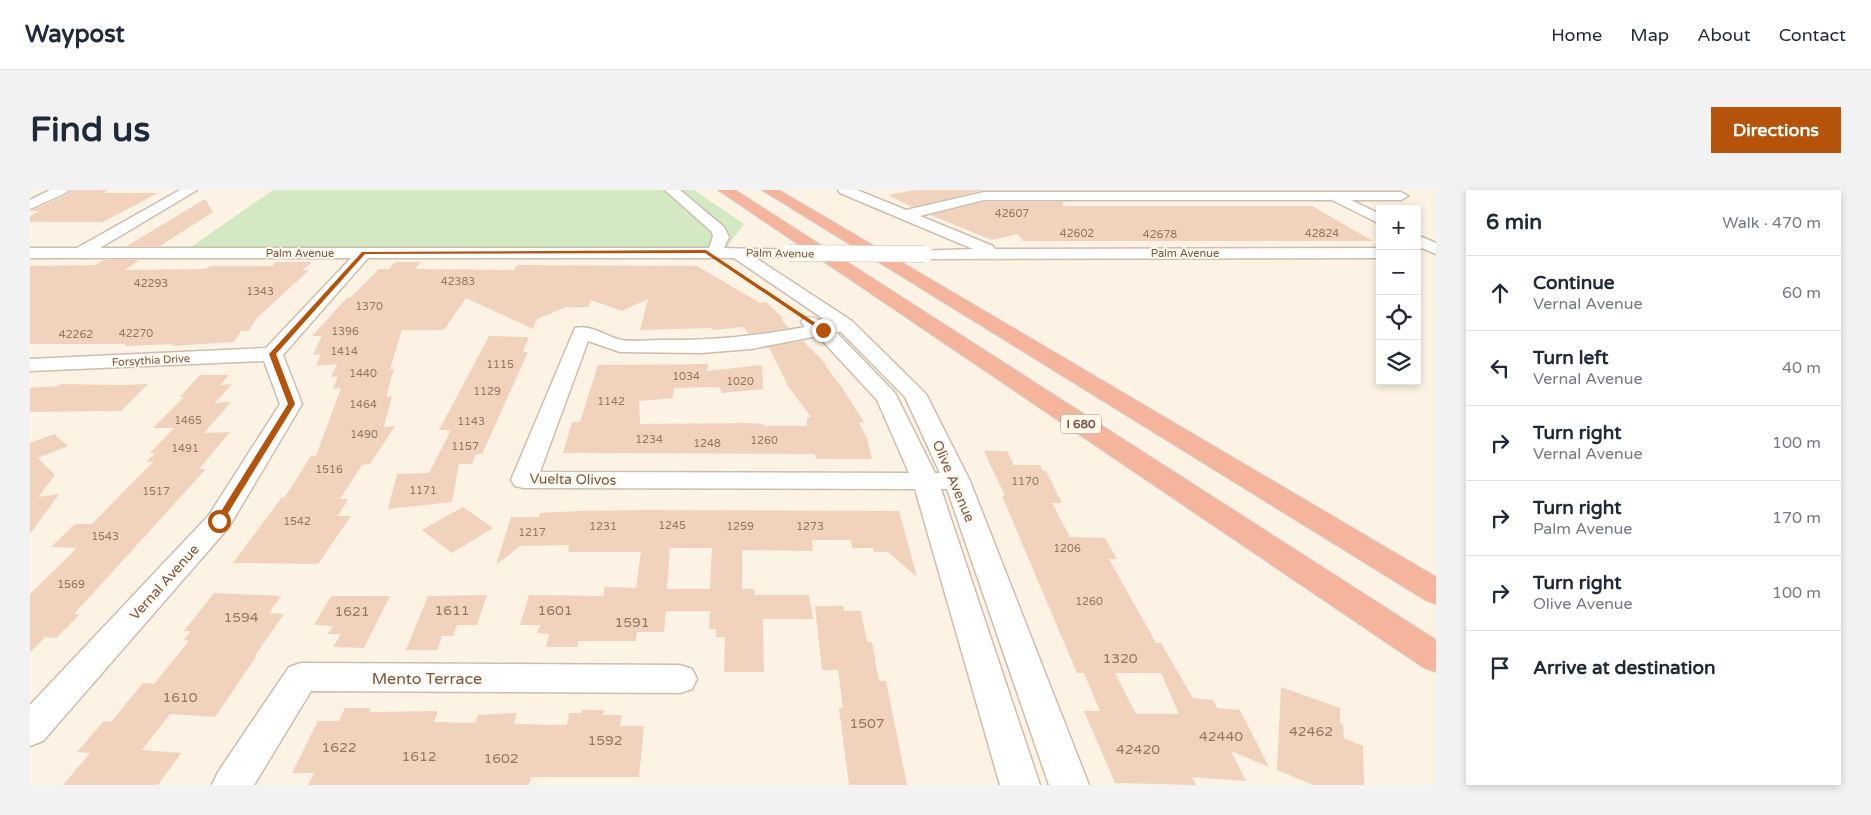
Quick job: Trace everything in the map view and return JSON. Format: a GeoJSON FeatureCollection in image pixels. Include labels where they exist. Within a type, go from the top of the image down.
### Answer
{"type":"FeatureCollection","features":[{"type":"Feature","properties":{"kind":"highway","name":"I 680"},"geometry":{"type":"LineString","coordinates":[[725,190],[1436,658]]}},
{"type":"Feature","properties":{"kind":"highway"},"geometry":{"type":"LineString","coordinates":[[769,190],[1436,592]]}},
{"type":"Feature","properties":{"kind":"street"},"geometry":{"type":"LineString","coordinates":[[30,204],[61,190]]}},
{"type":"Feature","properties":{"kind":"street"},"geometry":{"type":"LineString","coordinates":[[80,253],[190,190]]}},
{"type":"Feature","properties":{"kind":"street"},"geometry":{"type":"LineString","coordinates":[[672,190],[719,230],[721,237],[719,250]]}},
{"type":"Feature","properties":{"kind":"street"},"geometry":{"type":"LineString","coordinates":[[905,215],[984,196],[1036,193],[1400,196],[1387,190]]}},
{"type":"Feature","properties":{"kind":"street"},"geometry":{"type":"LineString","coordinates":[[848,191],[997,253]]}},
{"type":"Feature","properties":{"kind":"street"},"geometry":{"type":"LineString","coordinates":[[1333,196],[1376,218]]}},
{"type":"Feature","properties":{"kind":"street"},"geometry":{"type":"LineString","coordinates":[[1421,242],[1436,251]]}},
{"type":"Feature","properties":{"kind":"street","name":"Palm Avenue"},"geometry":{"type":"LineString","coordinates":[[30,253],[719,250],[788,253],[925,254],[1376,253]]}},
{"type":"Feature","properties":{"kind":"street","name":"Olive Avenue"},"geometry":{"type":"LineString","coordinates":[[719,250],[834,328],[916,394],[957,481],[1068,785]]}},
{"type":"Feature","properties":{"kind":"street"},"geometry":{"type":"LineString","coordinates":[[1421,253],[1436,251]]}},
{"type":"Feature","properties":{"kind":"street"},"geometry":{"type":"LineString","coordinates":[[272,354],[364,253]]}},
{"type":"Feature","properties":{"kind":"street","name":"Olive Avenue"},"geometry":{"type":"LineString","coordinates":[[834,328],[887,398],[925,480],[1020,785]]}},
{"type":"Feature","properties":{"kind":"street","name":"Vuelta Olivos"},"geometry":{"type":"LineString","coordinates":[[834,328],[751,343],[701,347],[620,346],[582,332],[524,480],[957,481]]}},
{"type":"Feature","properties":{"kind":"street","name":"Forsythia Drive"},"geometry":{"type":"LineString","coordinates":[[30,366],[272,354]]}},
{"type":"Feature","properties":{"kind":"street","name":"Vernal Avenue"},"geometry":{"type":"LineString","coordinates":[[30,730],[219,521],[291,404],[272,354]]}},
{"type":"Feature","properties":{"kind":"street","name":"Mento Terrace"},"geometry":{"type":"LineString","coordinates":[[232,785],[301,677],[680,679]]}},
{"type":"Feature","properties":{"kind":"green space"},"geometry":{"type":"Polygon","coordinates":[[[273,190],[694,190],[744,224],[726,248],[191,247],[273,190]]]}},
{"type":"Feature","properties":{"kind":"building"},"geometry":{"type":"Polygon","coordinates":[[[70,190],[108,190],[103,193],[158,193],[103,222],[30,222],[30,216],[40,211],[30,211],[67,195],[70,190]]]}},
{"type":"Feature","properties":{"kind":"building"},"geometry":{"type":"Polygon","coordinates":[[[915,190],[984,190],[912,207],[888,195],[915,190]]]}},
{"type":"Feature","properties":{"kind":"building"},"geometry":{"type":"Polygon","coordinates":[[[205,199],[213,212],[160,246],[127,246],[205,199]]]}},
{"type":"Feature","properties":{"kind":"building"},"geometry":{"type":"Polygon","coordinates":[[[984,202],[1063,202],[1063,206],[1312,206],[1373,241],[1023,241],[1018,234],[992,240],[930,215],[984,202]]]}},
{"type":"Feature","properties":{"kind":"building"},"geometry":{"type":"Polygon","coordinates":[[[104,260],[139,260],[125,270],[204,269],[212,266],[272,266],[276,262],[312,262],[303,270],[309,270],[257,318],[248,331],[241,331],[234,342],[171,346],[173,344],[124,346],[126,344],[30,344],[30,266],[95,265],[104,260]]]}},
{"type":"Feature","properties":{"kind":"building"},"geometry":{"type":"Polygon","coordinates":[[[395,262],[421,262],[415,269],[514,270],[517,265],[697,266],[760,303],[766,302],[784,319],[781,319],[789,328],[749,334],[743,327],[712,330],[711,328],[640,330],[648,299],[622,311],[591,300],[588,307],[566,307],[537,319],[533,329],[466,298],[444,330],[402,330],[390,369],[394,369],[386,397],[392,396],[384,427],[395,426],[370,464],[362,465],[340,499],[348,499],[338,516],[351,516],[318,564],[233,563],[282,497],[285,497],[311,456],[316,456],[341,388],[333,389],[338,376],[331,377],[337,364],[316,366],[321,354],[313,355],[322,336],[312,336],[347,298],[350,298],[379,269],[389,269],[395,262]]]}},
{"type":"Feature","properties":{"kind":"building"},"geometry":{"type":"Polygon","coordinates":[[[489,336],[529,337],[523,352],[528,352],[482,454],[476,454],[472,464],[459,464],[452,502],[388,509],[397,474],[429,473],[451,430],[439,430],[489,336]]]}},
{"type":"Feature","properties":{"kind":"building"},"geometry":{"type":"Polygon","coordinates":[[[803,341],[827,365],[825,365],[864,422],[859,423],[867,438],[872,459],[816,459],[815,454],[563,453],[572,422],[580,422],[598,365],[708,364],[707,371],[762,365],[763,389],[722,393],[719,387],[674,388],[673,398],[639,401],[640,424],[751,423],[764,424],[764,426],[807,426],[807,418],[811,417],[788,386],[769,347],[803,341]]]}},
{"type":"Feature","properties":{"kind":"building"},"geometry":{"type":"Polygon","coordinates":[[[200,375],[229,375],[220,385],[232,384],[215,403],[231,402],[204,433],[230,432],[199,469],[206,469],[74,614],[80,614],[56,638],[45,637],[30,652],[30,594],[77,548],[51,547],[75,524],[92,524],[154,461],[146,462],[155,453],[150,453],[174,428],[153,428],[184,397],[180,397],[200,375]]]}},
{"type":"Feature","properties":{"kind":"building"},"geometry":{"type":"Polygon","coordinates":[[[61,384],[148,384],[121,411],[30,412],[30,388],[58,386],[61,384]]]}},
{"type":"Feature","properties":{"kind":"building"},"geometry":{"type":"Polygon","coordinates":[[[54,434],[68,446],[38,458],[55,475],[38,497],[59,494],[30,534],[30,443],[54,434]]]}},
{"type":"Feature","properties":{"kind":"building"},"geometry":{"type":"Polygon","coordinates":[[[984,451],[1007,451],[1014,465],[1040,465],[1043,471],[1046,471],[1062,503],[1052,503],[1070,537],[1105,538],[1117,559],[1109,559],[1156,643],[1161,643],[1193,698],[1213,700],[1217,708],[1240,710],[1269,767],[1231,751],[1246,781],[1192,777],[1196,785],[1115,783],[1084,711],[1100,711],[1084,673],[1077,673],[1002,496],[1005,496],[984,451]],[[1115,673],[1136,714],[1179,714],[1161,673],[1115,673]]]}},
{"type":"Feature","properties":{"kind":"building"},"geometry":{"type":"Polygon","coordinates":[[[463,507],[493,528],[452,553],[422,530],[463,507]]]}},
{"type":"Feature","properties":{"kind":"building"},"geometry":{"type":"Polygon","coordinates":[[[578,511],[899,511],[917,577],[888,552],[874,552],[873,548],[852,548],[851,540],[812,540],[813,551],[742,550],[742,589],[754,589],[755,595],[809,595],[813,619],[763,619],[764,672],[724,672],[725,637],[716,637],[716,629],[709,629],[710,611],[666,611],[664,632],[637,632],[636,641],[578,641],[577,647],[546,647],[549,634],[537,633],[540,625],[520,625],[529,595],[603,596],[605,587],[636,588],[641,552],[568,552],[569,545],[520,546],[496,565],[511,517],[539,517],[540,513],[578,511]],[[670,548],[667,589],[710,589],[712,548],[670,548]]]}},
{"type":"Feature","properties":{"kind":"building"},"geometry":{"type":"Polygon","coordinates":[[[214,593],[281,596],[269,613],[284,614],[215,717],[170,714],[142,750],[181,753],[158,785],[63,785],[90,753],[77,752],[104,721],[111,722],[143,683],[154,684],[189,641],[184,640],[191,631],[184,631],[214,593]]]}},
{"type":"Feature","properties":{"kind":"building"},"geometry":{"type":"Polygon","coordinates":[[[487,595],[477,625],[457,625],[453,636],[442,636],[437,650],[406,650],[428,596],[487,595]]]}},
{"type":"Feature","properties":{"kind":"building"},"geometry":{"type":"Polygon","coordinates":[[[331,596],[390,596],[364,648],[333,647],[341,634],[328,634],[333,626],[314,625],[331,596]]]}},
{"type":"Feature","properties":{"kind":"building"},"geometry":{"type":"Polygon","coordinates":[[[815,606],[843,606],[844,611],[861,611],[867,642],[872,642],[879,681],[886,681],[907,785],[849,785],[839,708],[843,708],[838,670],[822,670],[815,606]]]}},
{"type":"Feature","properties":{"kind":"building"},"geometry":{"type":"Polygon","coordinates":[[[1281,687],[1340,708],[1340,723],[1343,724],[1344,738],[1363,746],[1364,785],[1313,785],[1277,770],[1281,687]]]}},
{"type":"Feature","properties":{"kind":"building"},"geometry":{"type":"Polygon","coordinates":[[[345,708],[371,708],[369,712],[438,711],[434,722],[475,723],[478,715],[517,713],[514,724],[567,725],[569,713],[582,713],[582,710],[604,710],[603,715],[622,715],[620,726],[644,726],[639,777],[531,777],[529,785],[308,785],[314,773],[292,773],[318,721],[339,721],[345,708]]]}},
{"type":"Feature","properties":{"kind":"route"},"geometry":{"type":"LineString","coordinates":[[219,521],[291,404],[272,354],[364,253],[706,252],[823,330]]}}]}
